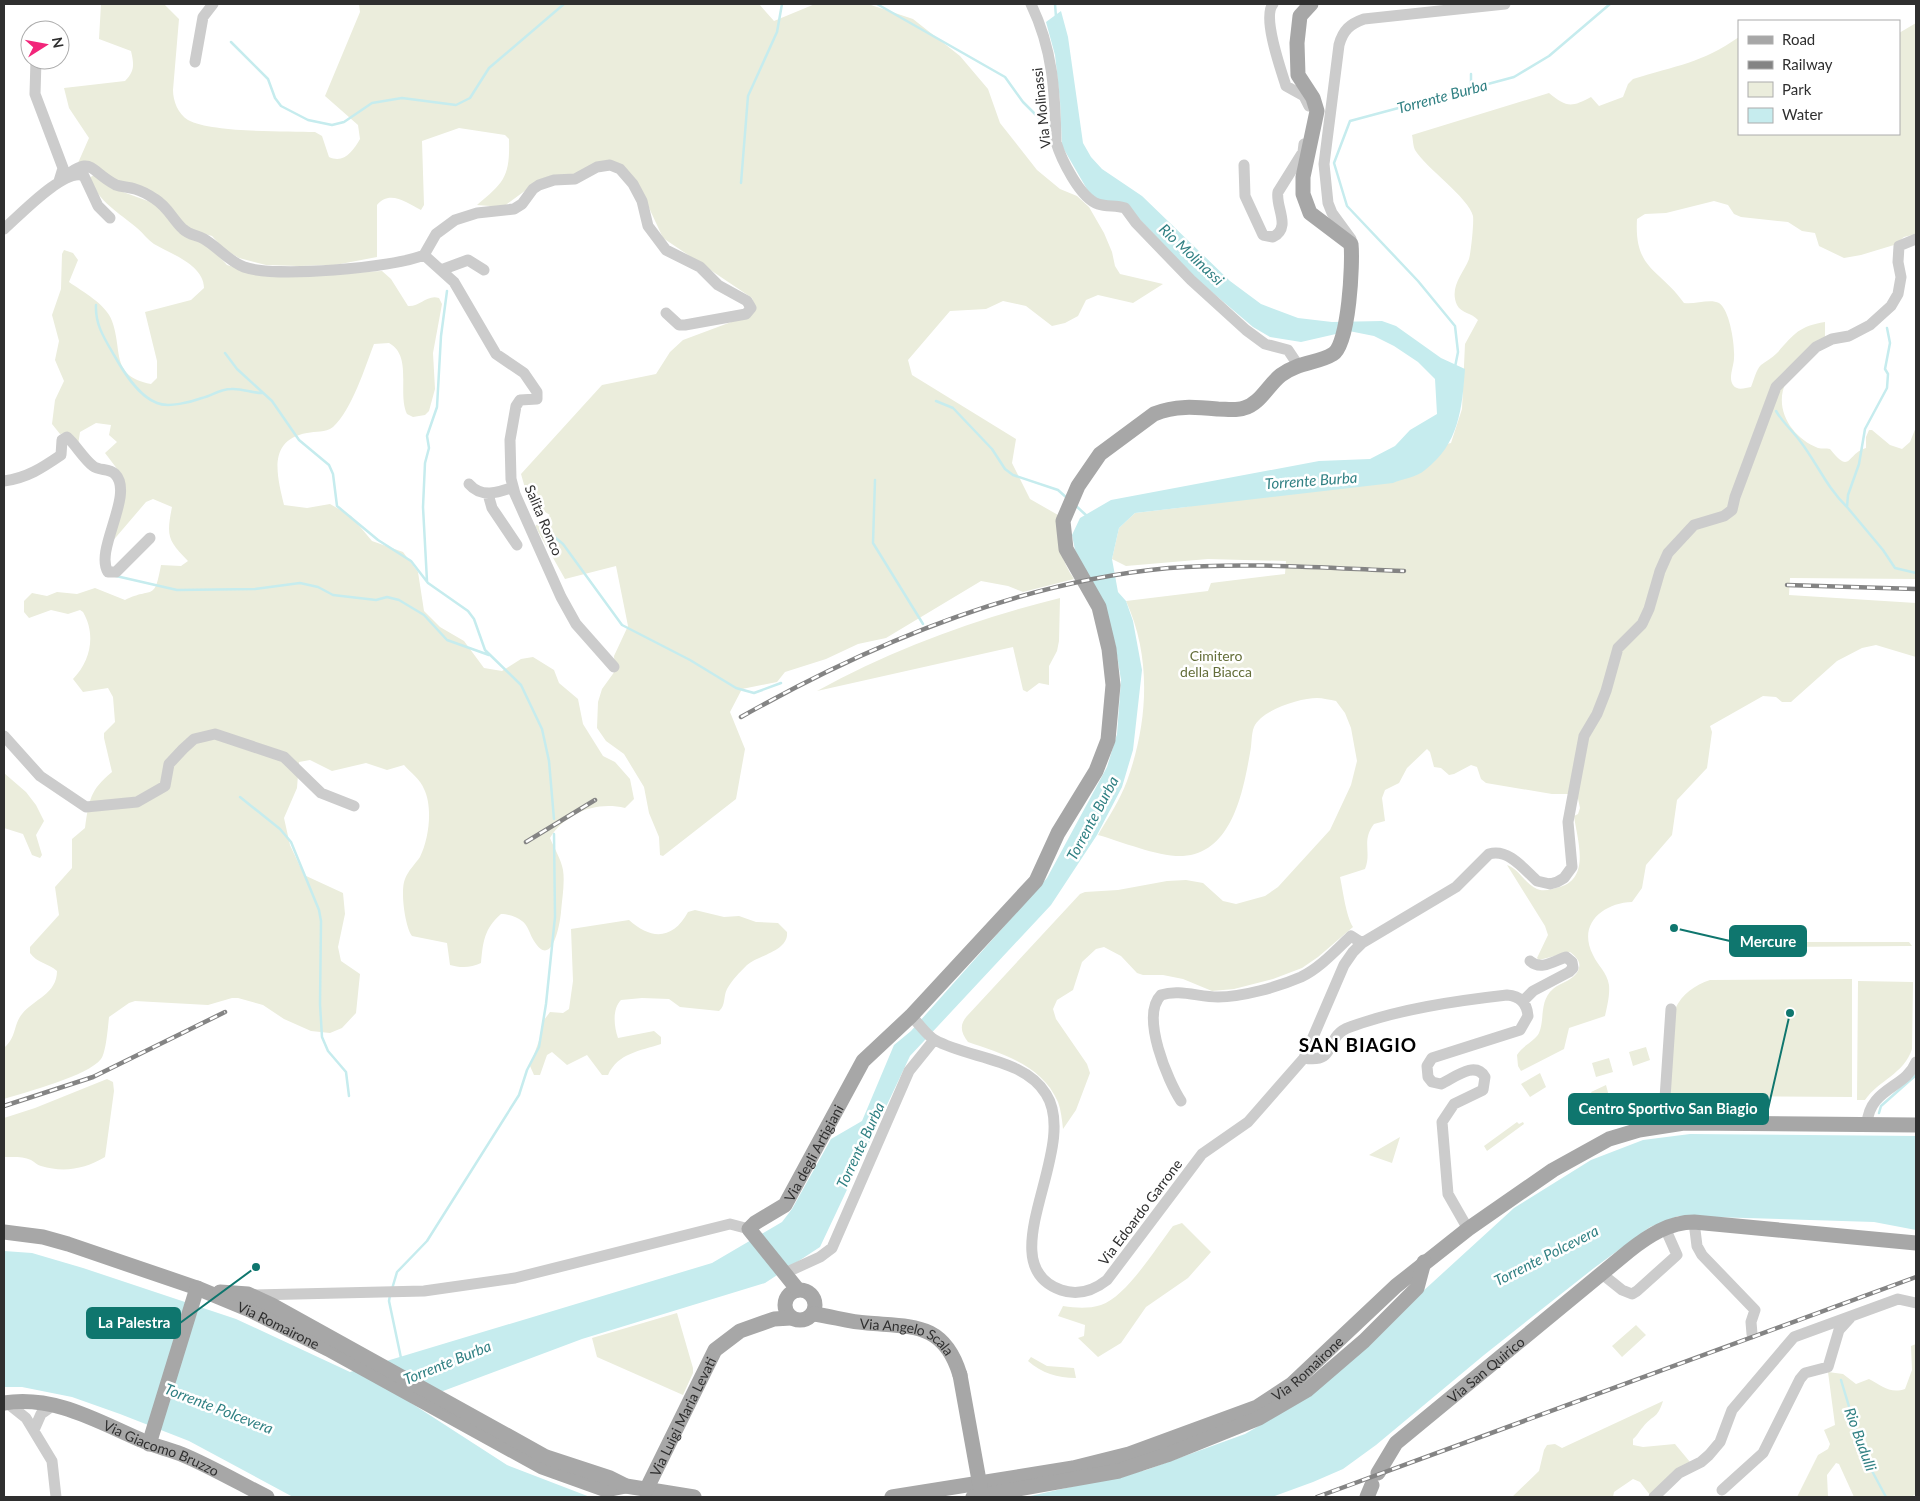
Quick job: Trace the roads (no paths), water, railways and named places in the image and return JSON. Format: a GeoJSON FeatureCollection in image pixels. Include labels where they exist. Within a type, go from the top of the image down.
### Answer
{"type":"FeatureCollection","features":[{"type":"Feature","properties":{"kind":"main road"},"geometry":{"type":"LineString","coordinates":[[1311,4],[1300,16],[1297,43],[1298,75],[1313,98],[1317,111],[1305,153],[1302,186],[1307,209],[1314,217],[1342,235],[1350,244]]}},
{"type":"Feature","properties":{"kind":"main road","name":"Via degli Artigiani"},"geometry":{"type":"LineString","coordinates":[[751,1232],[755,1222],[785,1204],[863,1061],[913,1018],[1036,881],[1058,833],[1092,778],[1105,752],[1108,740],[1113,685],[1108,649],[1099,607],[1070,559],[1063,535],[1065,512],[1090,465],[1100,454],[1154,414],[1164,410],[1190,406],[1230,410],[1244,408],[1256,402],[1280,376],[1298,364],[1333,354],[1340,346],[1347,319],[1350,244]]}},
{"type":"Feature","properties":{"kind":"main road","name":"Via Romairone"},"geometry":{"type":"LineString","coordinates":[[892,1497],[1073,1468],[1129,1454],[1250,1410],[1292,1384],[1424,1262],[1552,1170],[1609,1139],[1668,1124],[1916,1125]]}},
{"type":"Feature","properties":{"kind":"main road","name":"Via San Quirico"},"geometry":{"type":"LineString","coordinates":[[1372,1485],[1396,1443],[1643,1240],[1665,1228],[1694,1222],[1916,1243]]}},
{"type":"Feature","properties":{"kind":"main road"},"geometry":{"type":"LineString","coordinates":[[4,1232],[42,1237],[195,1293],[151,1437]]}},
{"type":"Feature","properties":{"kind":"main road"},"geometry":{"type":"LineString","coordinates":[[751,1232],[798,1290]]}},
{"type":"Feature","properties":{"kind":"main road"},"geometry":{"type":"LineString","coordinates":[[979,1497],[1119,1471],[1176,1451],[1258,1418],[1307,1390],[1328,1373],[1417,1288],[1424,1262]]}},
{"type":"Feature","properties":{"kind":"main road"},"geometry":{"type":"LineString","coordinates":[[774,1319],[790,1294],[798,1290],[808,1292],[814,1309],[806,1320],[791,1318],[786,1310],[785,1303]]}},
{"type":"Feature","properties":{"kind":"main road","name":"Via Romairone"},"geometry":{"type":"LineString","coordinates":[[195,1293],[248,1294],[272,1305],[546,1457],[608,1484]]}},
{"type":"Feature","properties":{"kind":"main road","name":"Via Romairone"},"geometry":{"type":"LineString","coordinates":[[195,1293],[250,1310],[328,1349],[542,1467],[608,1484],[626,1486],[651,1494],[694,1497]]}},
{"type":"Feature","properties":{"kind":"main road","name":"Via Angelo Scala"},"geometry":{"type":"LineString","coordinates":[[814,1309],[832,1316],[866,1323],[902,1325],[928,1332],[946,1346],[953,1356],[960,1375],[979,1497]]}},
{"type":"Feature","properties":{"kind":"main road","name":"Via Luigi Maria Levati"},"geometry":{"type":"LineString","coordinates":[[651,1494],[715,1350],[732,1335],[774,1319],[791,1318]]}},
{"type":"Feature","properties":{"kind":"main road","name":"Via Giacomo Bruzzo"},"geometry":{"type":"LineString","coordinates":[[5,1402],[28,1400],[55,1404],[151,1437],[267,1497]]}},
{"type":"Feature","properties":{"kind":"street"},"geometry":{"type":"LineString","coordinates":[[195,62],[202,17],[213,4]]}},
{"type":"Feature","properties":{"kind":"street","name":"Via Molinassi"},"geometry":{"type":"LineString","coordinates":[[1031,4],[1043,29],[1052,62],[1056,142],[1066,166],[1088,198],[1096,204],[1125,208],[1136,223],[1191,280],[1246,330],[1265,344],[1288,350],[1298,364]]}},
{"type":"Feature","properties":{"kind":"street"},"geometry":{"type":"LineString","coordinates":[[1244,164],[1245,196],[1263,235],[1273,237],[1280,232],[1282,224],[1278,192],[1305,153],[1309,104],[1304,96],[1286,86],[1274,48],[1269,14],[1273,4]]}},
{"type":"Feature","properties":{"kind":"street"},"geometry":{"type":"LineString","coordinates":[[1350,244],[1350,236],[1332,213],[1324,178],[1339,45],[1343,33],[1353,24],[1364,19],[1505,4]]}},
{"type":"Feature","properties":{"kind":"street"},"geometry":{"type":"LineString","coordinates":[[36,70],[35,94],[63,168],[59,181]]}},
{"type":"Feature","properties":{"kind":"street"},"geometry":{"type":"LineString","coordinates":[[4,229],[59,181],[77,168],[93,167],[117,185],[136,189],[156,199],[186,231],[203,238],[237,263],[253,270],[313,272],[402,261],[424,255],[436,234],[455,220],[477,213],[514,209],[522,204],[533,189],[540,184],[554,180],[575,179],[597,167],[613,166],[623,172],[637,190],[642,201],[648,226],[666,250],[700,267],[718,286],[747,301],[751,308],[746,314],[685,325],[679,325],[666,314]]}},
{"type":"Feature","properties":{"kind":"street"},"geometry":{"type":"LineString","coordinates":[[59,181],[73,174],[84,176],[98,206],[110,218]]}},
{"type":"Feature","properties":{"kind":"street"},"geometry":{"type":"LineString","coordinates":[[1181,1101],[1172,1088],[1156,1046],[1155,1006],[1157,999],[1161,995],[1188,993],[1217,997],[1251,992],[1301,977],[1324,961],[1351,936],[1362,944],[1456,887],[1489,854],[1496,852],[1507,855],[1538,881],[1550,884],[1564,878],[1572,866],[1573,858],[1563,813],[1584,736],[1606,691],[1618,648],[1642,624],[1649,610],[1660,571],[1668,553],[1694,525],[1724,516],[1732,510],[1776,387],[1816,347],[1832,339],[1849,336],[1870,324],[1891,306],[1898,294],[1901,277],[1898,262],[1899,246],[1916,239]]}},
{"type":"Feature","properties":{"kind":"street","name":"Salita Ronco"},"geometry":{"type":"LineString","coordinates":[[424,255],[457,287],[498,356],[524,373],[537,392],[537,399],[520,400],[516,406],[510,440],[513,487],[529,526],[576,624],[614,667]]}},
{"type":"Feature","properties":{"kind":"street"},"geometry":{"type":"LineString","coordinates":[[441,270],[466,260],[484,270]]}},
{"type":"Feature","properties":{"kind":"street"},"geometry":{"type":"LineString","coordinates":[[4,481],[20,479],[50,462],[60,455],[62,440],[67,437],[93,466],[115,474],[118,480],[118,507],[107,544],[105,565],[108,572],[116,572],[150,538]]}},
{"type":"Feature","properties":{"kind":"street"},"geometry":{"type":"LineString","coordinates":[[469,484],[480,492],[488,494],[513,487]]}},
{"type":"Feature","properties":{"kind":"street"},"geometry":{"type":"LineString","coordinates":[[488,494],[492,508],[517,545]]}},
{"type":"Feature","properties":{"kind":"street"},"geometry":{"type":"LineString","coordinates":[[4,736],[40,776],[86,808],[129,804],[155,794],[165,786],[169,764],[183,749],[194,739],[215,734],[284,757],[321,793],[354,806]]}},
{"type":"Feature","properties":{"kind":"street","name":"Via Edoardo Garrone"},"geometry":{"type":"LineString","coordinates":[[933,1038],[1025,1073],[1036,1082],[1048,1097],[1055,1116],[1056,1132],[1030,1241],[1030,1254],[1035,1268],[1047,1282],[1058,1289],[1073,1292],[1091,1290],[1107,1280],[1202,1154],[1248,1122],[1304,1058],[1344,965],[1362,944]]}},
{"type":"Feature","properties":{"kind":"street"},"geometry":{"type":"LineString","coordinates":[[1523,1001],[1533,991],[1573,968],[1572,962],[1566,957],[1545,965],[1536,965],[1530,961]]}},
{"type":"Feature","properties":{"kind":"street"},"geometry":{"type":"LineString","coordinates":[[1304,1058],[1315,1060],[1323,1058],[1337,1036],[1346,1028],[1410,1010],[1507,995],[1515,996],[1523,1001],[1528,1016],[1520,1030],[1432,1058],[1426,1066],[1428,1077],[1436,1084],[1441,1084],[1473,1069],[1480,1071],[1485,1078],[1483,1090],[1454,1104],[1442,1122],[1448,1194],[1468,1229]]}},
{"type":"Feature","properties":{"kind":"street"},"geometry":{"type":"LineString","coordinates":[[1668,1124],[1665,1098],[1671,1009]]}},
{"type":"Feature","properties":{"kind":"street"},"geometry":{"type":"LineString","coordinates":[[786,1273],[820,1257],[832,1248],[909,1071],[933,1038],[913,1018]]}},
{"type":"Feature","properties":{"kind":"street"},"geometry":{"type":"LineString","coordinates":[[1867,1124],[1870,1109],[1874,1102],[1905,1076],[1916,1062]]}},
{"type":"Feature","properties":{"kind":"street"},"geometry":{"type":"LineString","coordinates":[[1694,1222],[1697,1246],[1702,1255],[1755,1310],[1751,1322],[1752,1334]]}},
{"type":"Feature","properties":{"kind":"street"},"geometry":{"type":"LineString","coordinates":[[248,1294],[424,1291],[515,1278],[730,1224],[751,1232]]}},
{"type":"Feature","properties":{"kind":"street"},"geometry":{"type":"LineString","coordinates":[[1602,1274],[1626,1292],[1634,1293],[1678,1256],[1665,1228]]}},
{"type":"Feature","properties":{"kind":"street"},"geometry":{"type":"LineString","coordinates":[[1654,1497],[1679,1474],[1702,1462],[1709,1455],[1720,1442],[1732,1410],[1794,1338],[1898,1299],[1916,1303]]}},
{"type":"Feature","properties":{"kind":"street"},"geometry":{"type":"LineString","coordinates":[[1722,1490],[1762,1453],[1800,1379],[1805,1373],[1828,1367],[1839,1330],[1851,1316]]}},
{"type":"Feature","properties":{"kind":"street","name":"Via Giacomo Bruzzo"},"geometry":{"type":"LineString","coordinates":[[5,1402],[26,1418],[53,1464],[56,1497]]}},
{"type":"Feature","properties":{"kind":"street"},"geometry":{"type":"LineString","coordinates":[[34,1430],[38,1418],[55,1404]]}},
{"type":"Feature","properties":{"kind":"water","name":"Torrente Polcevera"},"geometry":{"type":"Polygon","coordinates":[[[1061,11],[1068,37],[1083,143],[1091,157],[1102,169],[1142,196],[1230,281],[1261,304],[1298,318],[1332,322],[1382,321],[1396,326],[1441,358],[1465,369],[1457,425],[1445,449],[1422,472],[1393,483],[1135,513],[1119,528],[1112,559],[1118,592],[1126,601],[1133,621],[1142,670],[1133,750],[1122,787],[1097,835],[1051,905],[910,1056],[820,1247],[765,1283],[582,1339],[411,1403],[507,1465],[590,1497],[293,1497],[189,1441],[120,1414],[72,1397],[22,1387],[4,1387],[4,1251],[32,1253],[236,1319],[350,1372],[712,1263],[782,1222],[792,1209],[831,1139],[862,1121],[894,1045],[911,1031],[1047,878],[1107,767],[1117,734],[1121,680],[1115,643],[1075,550],[1072,535],[1080,518],[1111,500],[1319,461],[1370,459],[1395,446],[1410,430],[1437,414],[1435,379],[1418,362],[1394,346],[1374,336],[1349,331],[1301,342],[1270,337],[1253,327],[1193,276],[1127,206],[1097,200],[1088,191],[1062,146],[1055,55],[1046,22],[1061,11]]]}},
{"type":"Feature","properties":{"kind":"water","name":"Torrente Polcevera"},"geometry":{"type":"Polygon","coordinates":[[[1690,1134],[1916,1136],[1916,1230],[1874,1222],[1678,1216],[1650,1227],[1594,1268],[1484,1355],[1376,1445],[1343,1469],[1313,1482],[1272,1497],[1026,1497],[1146,1470],[1245,1434],[1305,1399],[1514,1208],[1591,1160],[1643,1140],[1690,1134]]]}},
{"type":"Feature","properties":{"kind":"waterway"},"geometry":{"type":"LineString","coordinates":[[231,42],[268,79],[275,98],[281,106],[308,120],[332,125],[344,122],[372,103],[402,98],[456,105],[470,98],[489,68],[564,4]]}},
{"type":"Feature","properties":{"kind":"waterway"},"geometry":{"type":"LineString","coordinates":[[741,183],[748,96],[777,32],[782,4]]}},
{"type":"Feature","properties":{"kind":"waterway"},"geometry":{"type":"LineString","coordinates":[[877,4],[1005,77],[1023,102],[1041,120],[1052,126]]}},
{"type":"Feature","properties":{"kind":"waterway","name":"Rio Molinassi"},"geometry":{"type":"LineString","coordinates":[[1055,4],[1056,17]]}},
{"type":"Feature","properties":{"kind":"waterway","name":"Torrente Burba"},"geometry":{"type":"LineString","coordinates":[[1455,367],[1458,352],[1455,326],[1418,281],[1347,206],[1334,163],[1350,121],[1514,77],[1549,56],[1610,4]]}},
{"type":"Feature","properties":{"kind":"waterway"},"geometry":{"type":"LineString","coordinates":[[1471,74],[1471,89]]}},
{"type":"Feature","properties":{"kind":"waterway"},"geometry":{"type":"LineString","coordinates":[[427,581],[423,507],[425,463],[429,448],[427,436],[437,407],[441,336],[447,291]]}},
{"type":"Feature","properties":{"kind":"waterway"},"geometry":{"type":"LineString","coordinates":[[96,305],[99,325],[107,343],[137,389],[150,400],[173,405],[206,397],[227,389],[262,393]]}},
{"type":"Feature","properties":{"kind":"waterway"},"geometry":{"type":"LineString","coordinates":[[1887,328],[1890,343],[1885,369],[1888,374],[1887,388],[1865,429],[1859,464],[1848,495],[1847,507],[1883,550],[1895,568],[1916,573]]}},
{"type":"Feature","properties":{"kind":"waterway"},"geometry":{"type":"LineString","coordinates":[[225,353],[237,369],[272,401],[299,440],[329,465],[333,474],[337,506],[378,540],[411,561],[428,583],[468,611],[474,619],[485,650],[521,685],[542,729],[549,761],[554,819]]}},
{"type":"Feature","properties":{"kind":"waterway"},"geometry":{"type":"LineString","coordinates":[[936,401],[953,408],[992,449],[1005,469],[1013,475],[1058,490],[1067,498]]}},
{"type":"Feature","properties":{"kind":"waterway"},"geometry":{"type":"LineString","coordinates":[[1776,411],[1806,449],[1828,484],[1847,507]]}},
{"type":"Feature","properties":{"kind":"waterway"},"geometry":{"type":"LineString","coordinates":[[875,480],[873,543],[923,624]]}},
{"type":"Feature","properties":{"kind":"waterway"},"geometry":{"type":"LineString","coordinates":[[1075,505],[1087,516]]}},
{"type":"Feature","properties":{"kind":"waterway"},"geometry":{"type":"LineString","coordinates":[[540,525],[563,544],[622,625],[690,660],[736,688],[754,693],[781,683]]}},
{"type":"Feature","properties":{"kind":"waterway"},"geometry":{"type":"LineString","coordinates":[[116,576],[177,590],[255,589],[300,583],[318,587],[333,595],[376,600],[387,597],[399,600],[424,615],[447,640],[489,655]]}},
{"type":"Feature","properties":{"kind":"waterway"},"geometry":{"type":"LineString","coordinates":[[240,797],[280,829],[291,842],[319,910],[321,921],[320,1004],[322,1037],[328,1051],[346,1072],[349,1096]]}},
{"type":"Feature","properties":{"kind":"waterway"},"geometry":{"type":"LineString","coordinates":[[392,1289],[397,1272],[427,1241],[519,1095],[527,1070],[539,1047],[546,1004],[555,917],[554,834]]}},
{"type":"Feature","properties":{"kind":"waterway"},"geometry":{"type":"LineString","coordinates":[[1879,1113],[1881,1106],[1916,1075]]}},
{"type":"Feature","properties":{"kind":"waterway"},"geometry":{"type":"LineString","coordinates":[[390,1295],[389,1301],[401,1358]]}},
{"type":"Feature","properties":{"kind":"waterway","name":"Rio Budulli"},"geometry":{"type":"LineString","coordinates":[[1841,1380],[1864,1456],[1886,1497]]}},
{"type":"Feature","properties":{"kind":"railway"},"geometry":{"type":"LineString","coordinates":[[741,717],[842,664],[894,641],[1002,602],[1057,587],[1113,575],[1198,566],[1286,566],[1404,571]]}},
{"type":"Feature","properties":{"kind":"railway"},"geometry":{"type":"LineString","coordinates":[[1787,585],[1916,589]]}},
{"type":"Feature","properties":{"kind":"railway"},"geometry":{"type":"LineString","coordinates":[[526,842],[595,800]]}},
{"type":"Feature","properties":{"kind":"railway"},"geometry":{"type":"LineString","coordinates":[[4,1106],[93,1077],[225,1012]]}},
{"type":"Feature","properties":{"kind":"railway"},"geometry":{"type":"LineString","coordinates":[[1317,1497],[1916,1277]]}},
{"type":"Feature","properties":{"kind":"place","name":"Mercure"},"geometry":{"type":"Point","coordinates":[1674,928]}},
{"type":"Feature","properties":{"kind":"place","name":"Centro Sportivo San Biagio"},"geometry":{"type":"Point","coordinates":[1790,1013]}},
{"type":"Feature","properties":{"kind":"place","name":"La Palestra"},"geometry":{"type":"Point","coordinates":[256,1267]}},
{"type":"Feature","properties":{"kind":"district","name":"SAN BIAGIO"},"geometry":{"type":"Point","coordinates":[1358,1044]}},
{"type":"Feature","properties":{"kind":"park label","name":"Cimitero della Biacca"},"geometry":{"type":"Point","coordinates":[1216,664]}}]}
